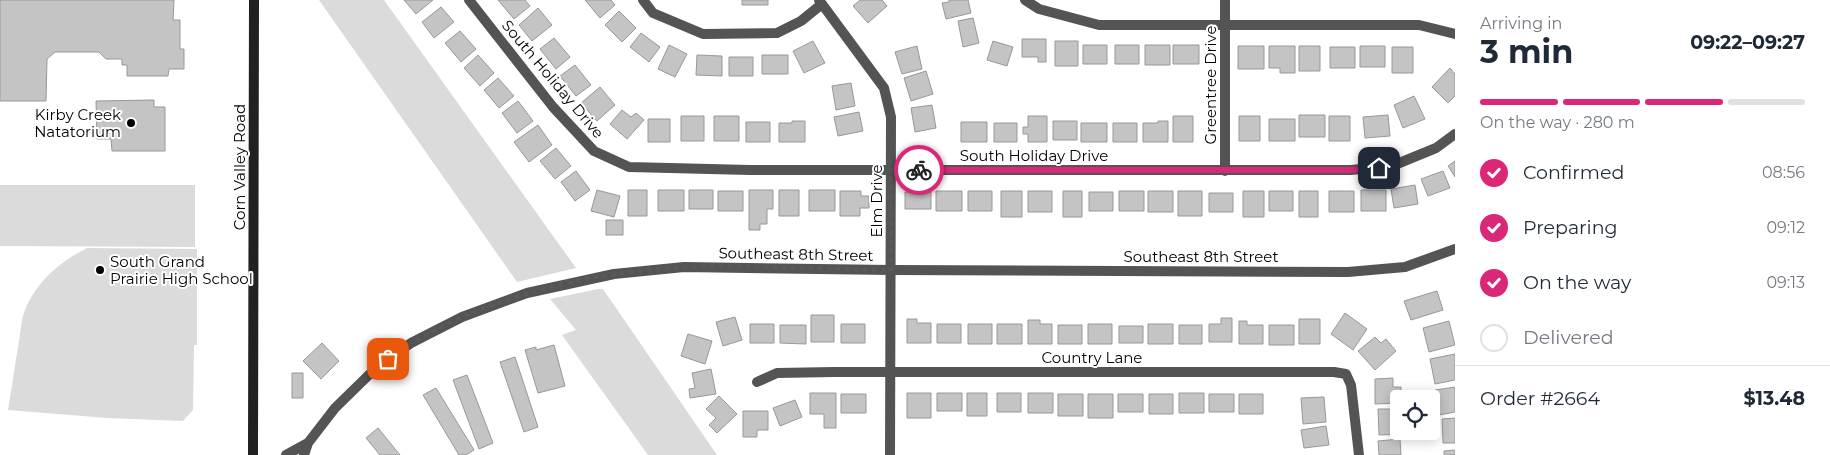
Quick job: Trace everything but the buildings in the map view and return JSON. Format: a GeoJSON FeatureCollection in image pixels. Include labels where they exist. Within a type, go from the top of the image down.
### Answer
{"type":"FeatureCollection","features":[{"type":"Feature","properties":{"kind":"main road","name":"Corn Valley Road"},"geometry":{"type":"LineString","coordinates":[[253,455],[254,0]]}},
{"type":"Feature","properties":{"kind":"street","name":"South Holiday Drive"},"geometry":{"type":"LineString","coordinates":[[469,0],[553,107],[594,151],[629,167],[891,170],[1351,170],[1392,166],[1436,148],[1455,134]]}},
{"type":"Feature","properties":{"kind":"street"},"geometry":{"type":"LineString","coordinates":[[643,0],[658,15],[703,34],[776,33],[801,21],[820,2]]}},
{"type":"Feature","properties":{"kind":"street"},"geometry":{"type":"LineString","coordinates":[[1025,0],[1039,9],[1100,25],[1419,25],[1455,34]]}},
{"type":"Feature","properties":{"kind":"street","name":"Greentree Drive"},"geometry":{"type":"LineString","coordinates":[[1225,0],[1225,171]]}},
{"type":"Feature","properties":{"kind":"street","name":"Elm Drive"},"geometry":{"type":"LineString","coordinates":[[820,2],[884,88],[891,117],[890,455]]}},
{"type":"Feature","properties":{"kind":"street","name":"Southeast 8th Street"},"geometry":{"type":"LineString","coordinates":[[304,455],[308,443],[334,408],[377,367],[411,343],[462,318],[527,293],[614,274],[684,266],[891,270],[1348,272],[1405,266],[1455,249]]}},
{"type":"Feature","properties":{"kind":"street","name":"Country Lane"},"geometry":{"type":"LineString","coordinates":[[757,382],[777,373],[834,372],[1334,372],[1346,374],[1350,385],[1359,455]]}},
{"type":"Feature","properties":{"kind":"street","name":"Southeast 8th Street"},"geometry":{"type":"LineString","coordinates":[[286,455],[308,443]]}},
{"type":"Feature","properties":{"kind":"shaded area"},"geometry":{"type":"Polygon","coordinates":[[[319,0],[384,0],[576,268],[517,282],[319,0]]]}},
{"type":"Feature","properties":{"kind":"shaded area"},"geometry":{"type":"Polygon","coordinates":[[[0,185],[195,185],[195,247],[0,246],[0,185]]]}},
{"type":"Feature","properties":{"kind":"shaded area"},"geometry":{"type":"Polygon","coordinates":[[[87,248],[197,249],[197,345],[194,345],[193,410],[183,421],[107,418],[8,410],[22,321],[30,300],[42,282],[58,266],[87,248]]]}},
{"type":"Feature","properties":{"kind":"shaded area"},"geometry":{"type":"Polygon","coordinates":[[[603,289],[717,455],[648,455],[562,335],[576,330],[550,299],[603,289]]]}},
{"type":"Feature","properties":{"kind":"way so far"},"geometry":{"type":"LineString","coordinates":[[388,359],[411,343],[475,312],[527,293],[565,283],[614,274],[684,266],[891,270],[891,170],[919,170]]}},
{"type":"Feature","properties":{"kind":"place","name":"Kirby Creek Natatorium"},"geometry":{"type":"Point","coordinates":[131,123]}},
{"type":"Feature","properties":{"kind":"place","name":"South Grand Prairie High School"},"geometry":{"type":"Point","coordinates":[100,270]}},
{"type":"Feature","properties":{"kind":"route"},"geometry":{"type":"LineString","coordinates":[[919,170],[1205,171],[1351,170],[1379,168]]}}]}
